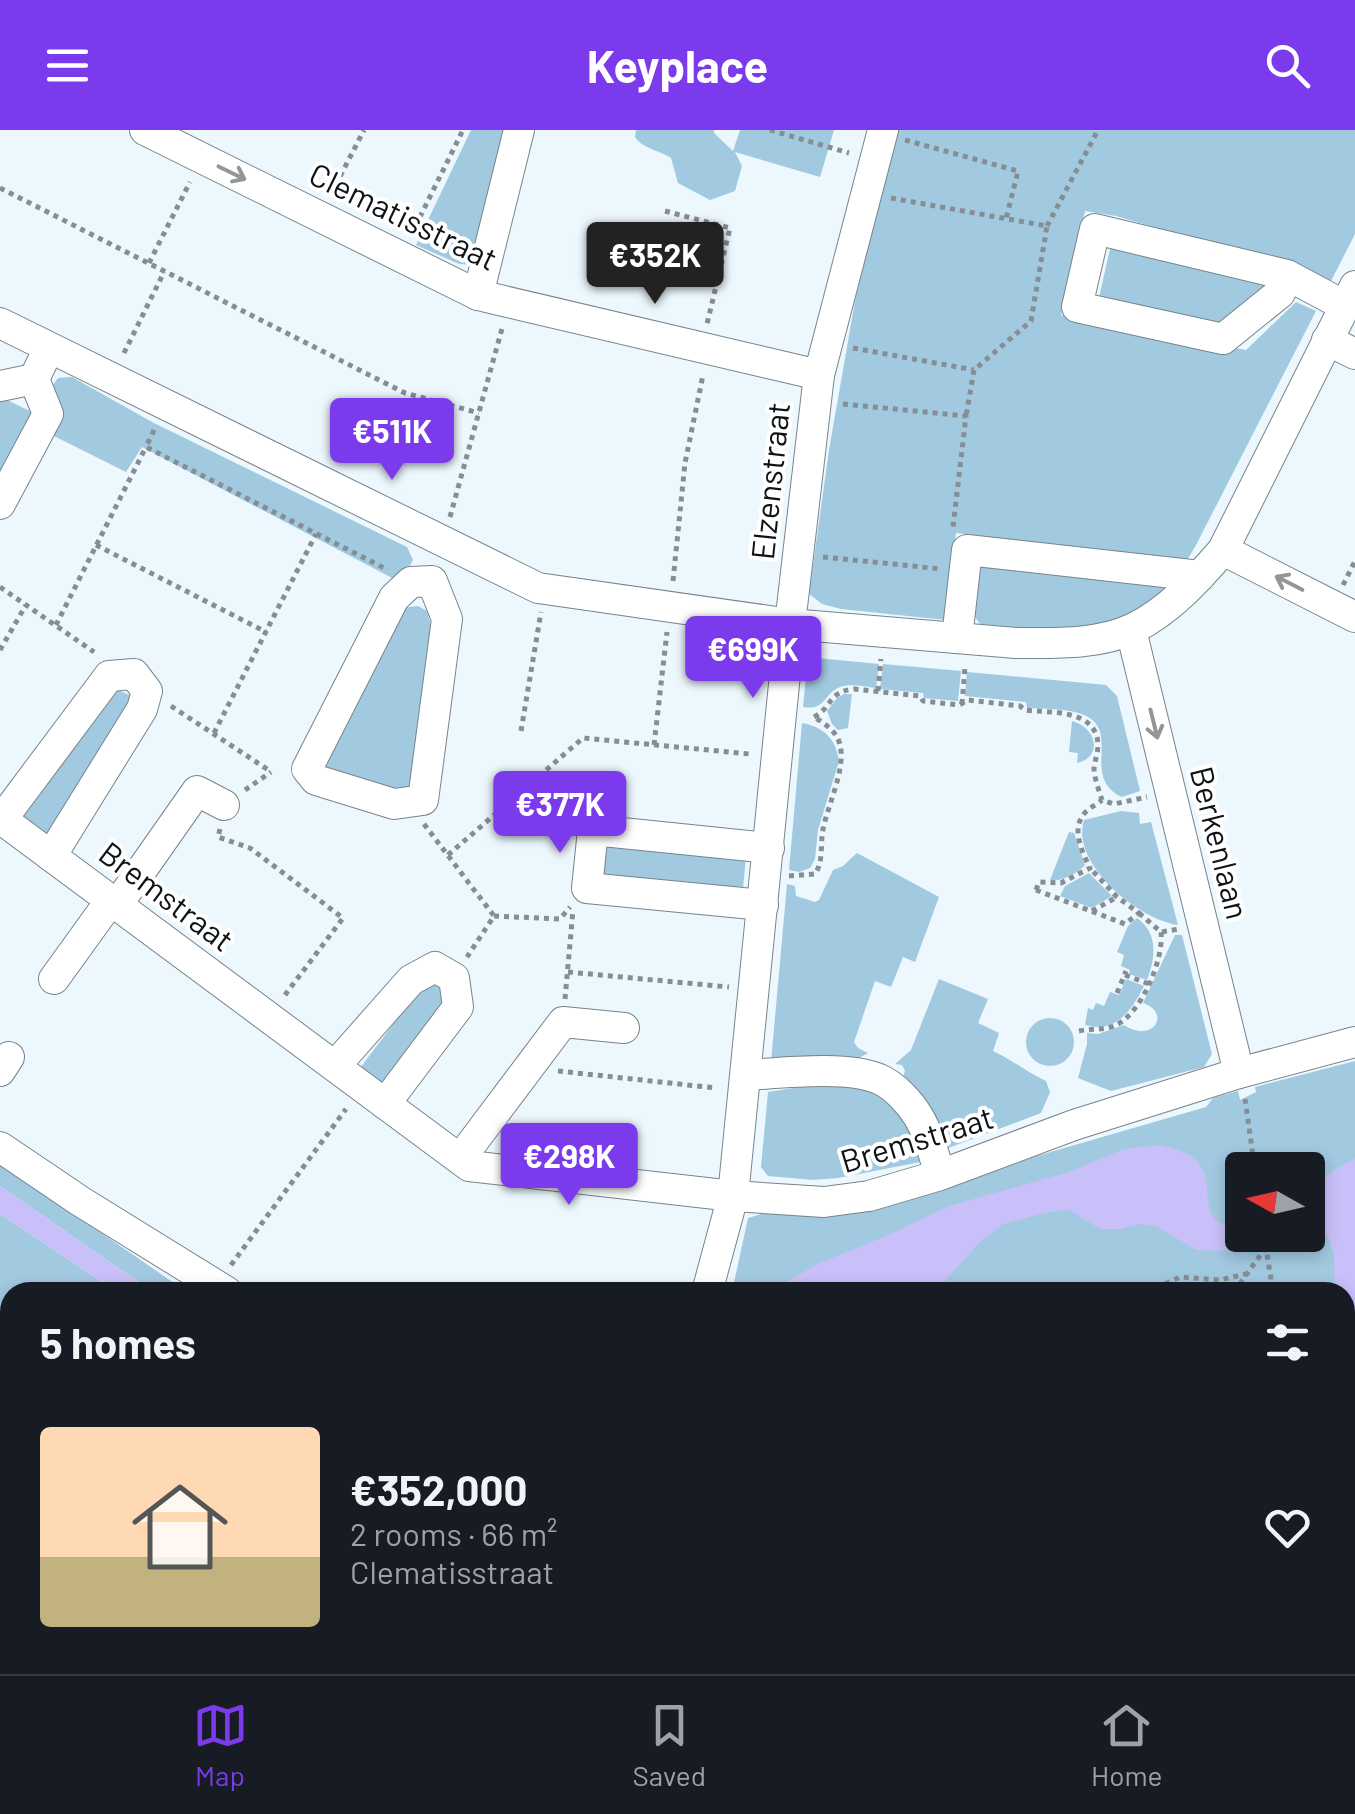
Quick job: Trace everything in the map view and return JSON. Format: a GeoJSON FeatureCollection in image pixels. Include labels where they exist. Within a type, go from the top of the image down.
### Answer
{"type":"FeatureCollection","features":[{"type":"Feature","properties":{"kind":"street","name":"Clematisstraat"},"geometry":{"type":"LineString","coordinates":[[145,130],[478,295],[708,350],[817,388]]}},
{"type":"Feature","properties":{"kind":"street"},"geometry":{"type":"LineString","coordinates":[[478,295],[519,130]]}},
{"type":"Feature","properties":{"kind":"street","name":"Elzenstraat"},"geometry":{"type":"LineString","coordinates":[[710,1282],[733,1196],[817,388],[882,132]]}},
{"type":"Feature","properties":{"kind":"street"},"geometry":{"type":"LineString","coordinates":[[0,323],[538,588],[790,624],[1050,643],[1092,640],[1131,630],[1161,612],[1223,550],[1350,296],[1286,276],[1095,229],[1077,307],[1223,339],[1280,293],[1286,276]]}},
{"type":"Feature","properties":{"kind":"street"},"geometry":{"type":"LineString","coordinates":[[1327,340],[1355,354]]}},
{"type":"Feature","properties":{"kind":"street"},"geometry":{"type":"LineString","coordinates":[[0,504],[48,414],[34,379],[50,348]]}},
{"type":"Feature","properties":{"kind":"street"},"geometry":{"type":"LineString","coordinates":[[0,386],[34,379]]}},
{"type":"Feature","properties":{"kind":"street"},"geometry":{"type":"LineString","coordinates":[[422,582],[448,619],[422,800],[394,804],[316,780],[306,769],[394,598],[422,582],[450,545]]}},
{"type":"Feature","properties":{"kind":"street"},"geometry":{"type":"LineString","coordinates":[[1223,550],[1355,617]]}},
{"type":"Feature","properties":{"kind":"street"},"geometry":{"type":"LineString","coordinates":[[962,638],[965,561],[1200,576]]}},
{"type":"Feature","properties":{"kind":"street","name":"Berkenlaan"},"geometry":{"type":"LineString","coordinates":[[1131,630],[1239,1073]]}},
{"type":"Feature","properties":{"kind":"street"},"geometry":{"type":"LineString","coordinates":[[109,676],[134,674],[147,691]]}},
{"type":"Feature","properties":{"kind":"street","name":"Bremstraat"},"geometry":{"type":"LineString","coordinates":[[109,676],[1,819],[469,1166],[733,1196],[824,1202],[869,1196],[940,1175],[1074,1125],[1239,1073],[1355,1042]]}},
{"type":"Feature","properties":{"kind":"street","name":"Bremstraat"},"geometry":{"type":"LineString","coordinates":[[51,856],[142,709],[147,691]]}},
{"type":"Feature","properties":{"kind":"street"},"geometry":{"type":"LineString","coordinates":[[54,979],[197,791],[224,804]]}},
{"type":"Feature","properties":{"kind":"street"},"geometry":{"type":"LineString","coordinates":[[763,905],[588,888],[593,830],[768,861]]}},
{"type":"Feature","properties":{"kind":"street"},"geometry":{"type":"LineString","coordinates":[[335,1066],[411,980],[435,966],[454,978],[458,1006],[375,1096]]}},
{"type":"Feature","properties":{"kind":"street"},"geometry":{"type":"LineString","coordinates":[[460,1159],[563,1022],[624,1028]]}},
{"type":"Feature","properties":{"kind":"street"},"geometry":{"type":"LineString","coordinates":[[745,1083],[828,1072],[860,1073],[882,1079],[910,1104],[920,1119],[940,1175]]}},
{"type":"Feature","properties":{"kind":"street"},"geometry":{"type":"LineString","coordinates":[[0,1147],[211,1282]]}},
{"type":"Feature","properties":{"kind":"path"},"geometry":{"type":"LineString","coordinates":[[320,217],[364,130]]}},
{"type":"Feature","properties":{"kind":"path"},"geometry":{"type":"LineString","coordinates":[[400,257],[463,130]]}},
{"type":"Feature","properties":{"kind":"path"},"geometry":{"type":"LineString","coordinates":[[770,130],[841,149],[869,179],[1006,219],[1047,226]]}},
{"type":"Feature","properties":{"kind":"path"},"geometry":{"type":"LineString","coordinates":[[965,561],[952,537],[974,370],[1031,321],[1047,226],[1098,130]]}},
{"type":"Feature","properties":{"kind":"path"},"geometry":{"type":"LineString","coordinates":[[882,132],[1018,170],[1006,219]]}},
{"type":"Feature","properties":{"kind":"path"},"geometry":{"type":"LineString","coordinates":[[149,263],[202,158]]}},
{"type":"Feature","properties":{"kind":"path"},"geometry":{"type":"LineString","coordinates":[[0,188],[405,393],[479,413]]}},
{"type":"Feature","properties":{"kind":"path"},"geometry":{"type":"LineString","coordinates":[[654,744],[685,463],[708,350],[706,330],[730,228],[665,211]]}},
{"type":"Feature","properties":{"kind":"path"},"geometry":{"type":"LineString","coordinates":[[112,378],[164,272]]}},
{"type":"Feature","properties":{"kind":"path"},"geometry":{"type":"LineString","coordinates":[[450,545],[450,521],[509,304]]}},
{"type":"Feature","properties":{"kind":"path"},"geometry":{"type":"LineString","coordinates":[[826,344],[974,370]]}},
{"type":"Feature","properties":{"kind":"path"},"geometry":{"type":"LineString","coordinates":[[817,388],[966,416]]}},
{"type":"Feature","properties":{"kind":"path"},"geometry":{"type":"LineString","coordinates":[[56,625],[166,406]]}},
{"type":"Feature","properties":{"kind":"path"},"geometry":{"type":"LineString","coordinates":[[146,447],[316,534],[422,582]]}},
{"type":"Feature","properties":{"kind":"path"},"geometry":{"type":"LineString","coordinates":[[214,733],[316,534]]}},
{"type":"Feature","properties":{"kind":"path"},"geometry":{"type":"LineString","coordinates":[[96,545],[266,632]]}},
{"type":"Feature","properties":{"kind":"path"},"geometry":{"type":"LineString","coordinates":[[798,554],[965,561]]}},
{"type":"Feature","properties":{"kind":"path"},"geometry":{"type":"LineString","coordinates":[[0,587],[98,656],[109,676]]}},
{"type":"Feature","properties":{"kind":"path"},"geometry":{"type":"LineString","coordinates":[[521,731],[544,589]]}},
{"type":"Feature","properties":{"kind":"path"},"geometry":{"type":"LineString","coordinates":[[0,650],[26,605]]}},
{"type":"Feature","properties":{"kind":"path"},"geometry":{"type":"LineString","coordinates":[[962,638],[962,704]]}},
{"type":"Feature","properties":{"kind":"path"},"geometry":{"type":"LineString","coordinates":[[814,717],[834,696],[854,689],[920,696],[923,701],[962,704],[968,700],[1072,715],[1082,718],[1096,735],[1094,768],[1102,800]]}},
{"type":"Feature","properties":{"kind":"path"},"geometry":{"type":"LineString","coordinates":[[147,691],[271,772],[306,769]]}},
{"type":"Feature","properties":{"kind":"path"},"geometry":{"type":"LineString","coordinates":[[768,861],[796,877],[815,874],[820,866],[823,830],[840,762],[841,747],[826,725],[814,717],[782,714]]}},
{"type":"Feature","properties":{"kind":"path"},"geometry":{"type":"LineString","coordinates":[[448,855],[583,738],[778,756]]}},
{"type":"Feature","properties":{"kind":"path"},"geometry":{"type":"LineString","coordinates":[[1102,800],[1114,804],[1170,792]]}},
{"type":"Feature","properties":{"kind":"path"},"geometry":{"type":"LineString","coordinates":[[1102,800],[1083,813],[1079,823],[1082,848],[1090,868],[1161,932],[1203,925]]}},
{"type":"Feature","properties":{"kind":"path"},"geometry":{"type":"LineString","coordinates":[[408,802],[494,916]]}},
{"type":"Feature","properties":{"kind":"path"},"geometry":{"type":"LineString","coordinates":[[224,804],[218,837],[250,848],[343,918],[268,1017]]}},
{"type":"Feature","properties":{"kind":"path"},"geometry":{"type":"LineString","coordinates":[[1090,868],[1064,882],[1039,882],[1036,890],[1125,924],[1139,914]]}},
{"type":"Feature","properties":{"kind":"path"},"geometry":{"type":"LineString","coordinates":[[1057,898],[1064,882]]}},
{"type":"Feature","properties":{"kind":"path"},"geometry":{"type":"LineString","coordinates":[[1092,911],[1117,896]]}},
{"type":"Feature","properties":{"kind":"path"},"geometry":{"type":"LineString","coordinates":[[494,916],[560,919],[574,902],[563,1022]]}},
{"type":"Feature","properties":{"kind":"path"},"geometry":{"type":"LineString","coordinates":[[454,978],[494,916]]}},
{"type":"Feature","properties":{"kind":"path"},"geometry":{"type":"LineString","coordinates":[[1078,1031],[1115,1026],[1134,1014],[1160,955],[1161,932]]}},
{"type":"Feature","properties":{"kind":"path"},"geometry":{"type":"LineString","coordinates":[[568,972],[755,989]]}},
{"type":"Feature","properties":{"kind":"path"},"geometry":{"type":"LineString","coordinates":[[1117,993],[1125,973],[1148,984]]}},
{"type":"Feature","properties":{"kind":"path"},"geometry":{"type":"LineString","coordinates":[[530,1068],[745,1083]]}},
{"type":"Feature","properties":{"kind":"path"},"geometry":{"type":"LineString","coordinates":[[1239,1073],[1252,1152]]}},
{"type":"Feature","properties":{"kind":"path"},"geometry":{"type":"LineString","coordinates":[[227,1282],[350,1103],[375,1096]]}},
{"type":"Feature","properties":{"kind":"path"},"geometry":{"type":"LineString","coordinates":[[1243,1282],[1263,1252]]}},
{"type":"Feature","properties":{"kind":"path"},"geometry":{"type":"LineString","coordinates":[[1267,1252],[1272,1282]]}},
{"type":"Feature","properties":{"kind":"path"},"geometry":{"type":"LineString","coordinates":[[1168,1282],[1180,1276],[1220,1280],[1250,1274]]}},
{"type":"Feature","properties":{"kind":"shaded area"},"geometry":{"type":"Polygon","coordinates":[[[471,130],[506,130],[476,265],[459,264],[416,245],[471,130]]]}},
{"type":"Feature","properties":{"kind":"shaded area"},"geometry":{"type":"Polygon","coordinates":[[[636,130],[714,130],[733,151],[740,130],[834,130],[820,177],[735,152],[742,166],[735,191],[710,200],[678,183],[671,158],[642,144],[635,137],[636,130]]]}},
{"type":"Feature","properties":{"kind":"shaded area"},"geometry":{"type":"Polygon","coordinates":[[[897,130],[1355,130],[1355,234],[1330,283],[1287,266],[1116,216],[1085,211],[1061,315],[1246,350],[1296,302],[1316,311],[1187,560],[956,533],[946,620],[841,609],[822,604],[809,594],[862,261],[897,130]]]}},
{"type":"Feature","properties":{"kind":"shaded area"},"geometry":{"type":"Polygon","coordinates":[[[1110,249],[1268,281],[1222,327],[1098,302],[1110,249]]]}},
{"type":"Feature","properties":{"kind":"shaded area"},"geometry":{"type":"Polygon","coordinates":[[[72,377],[152,422],[407,547],[413,560],[407,571],[396,580],[142,447],[126,472],[48,433],[53,385],[58,378],[72,377]]]}},
{"type":"Feature","properties":{"kind":"shaded area"},"geometry":{"type":"Polygon","coordinates":[[[0,398],[38,415],[0,489],[0,398]]]}},
{"type":"Feature","properties":{"kind":"shaded area"},"geometry":{"type":"Polygon","coordinates":[[[984,565],[1170,585],[1137,613],[1095,627],[1037,629],[980,624],[972,613],[978,572],[984,565]]]}},
{"type":"Feature","properties":{"kind":"shaded area"},"geometry":{"type":"Polygon","coordinates":[[[418,606],[427,611],[433,632],[409,790],[393,793],[326,773],[320,753],[402,608],[418,606]]]}},
{"type":"Feature","properties":{"kind":"shaded area"},"geometry":{"type":"Polygon","coordinates":[[[817,658],[879,664],[876,688],[844,686],[816,707],[803,707],[807,666],[817,658]]]}},
{"type":"Feature","properties":{"kind":"shaded area"},"geometry":{"type":"Polygon","coordinates":[[[883,664],[961,671],[958,701],[880,689],[883,664]]]}},
{"type":"Feature","properties":{"kind":"shaded area"},"geometry":{"type":"Polygon","coordinates":[[[967,672],[1106,685],[1117,696],[1140,791],[1122,797],[1110,789],[1104,778],[1102,743],[1095,722],[1070,711],[1027,708],[1026,702],[965,696],[967,672]]]}},
{"type":"Feature","properties":{"kind":"shaded area"},"geometry":{"type":"Polygon","coordinates":[[[112,687],[129,695],[132,708],[47,839],[19,819],[112,687]]]}},
{"type":"Feature","properties":{"kind":"shaded area"},"geometry":{"type":"Polygon","coordinates":[[[844,694],[852,694],[848,728],[838,730],[827,711],[844,694]]]}},
{"type":"Feature","properties":{"kind":"shaded area"},"geometry":{"type":"Polygon","coordinates":[[[1072,721],[1087,729],[1094,742],[1091,755],[1077,763],[1078,753],[1069,752],[1072,721]]]}},
{"type":"Feature","properties":{"kind":"shaded area"},"geometry":{"type":"Polygon","coordinates":[[[802,723],[828,735],[839,761],[818,830],[815,859],[810,868],[799,872],[789,870],[802,723]]]}},
{"type":"Feature","properties":{"kind":"shaded area"},"geometry":{"type":"Polygon","coordinates":[[[1121,811],[1139,813],[1140,824],[1151,822],[1178,925],[1145,913],[1127,901],[1097,871],[1087,854],[1082,837],[1084,820],[1121,811]]]}},
{"type":"Feature","properties":{"kind":"shaded area"},"geometry":{"type":"Polygon","coordinates":[[[1069,832],[1074,833],[1085,865],[1060,880],[1050,880],[1069,832]]]}},
{"type":"Feature","properties":{"kind":"shaded area"},"geometry":{"type":"Polygon","coordinates":[[[602,843],[746,856],[743,889],[599,877],[602,843]]]}},
{"type":"Feature","properties":{"kind":"shaded area"},"geometry":{"type":"Polygon","coordinates":[[[857,853],[939,897],[915,962],[903,957],[891,987],[875,981],[854,1042],[868,1053],[850,1063],[771,1062],[787,884],[795,886],[796,896],[815,902],[833,870],[857,853]]]}},
{"type":"Feature","properties":{"kind":"shaded area"},"geometry":{"type":"Polygon","coordinates":[[[1089,873],[1112,896],[1092,908],[1060,896],[1065,886],[1089,873]]]}},
{"type":"Feature","properties":{"kind":"shaded area"},"geometry":{"type":"Polygon","coordinates":[[[1137,918],[1152,938],[1147,980],[1129,974],[1130,970],[1121,966],[1124,955],[1117,952],[1128,926],[1137,918]]]}},
{"type":"Feature","properties":{"kind":"shaded area"},"geometry":{"type":"Polygon","coordinates":[[[1175,935],[1182,935],[1212,1054],[1204,1067],[1111,1091],[1078,1078],[1087,1033],[1098,1034],[1124,1025],[1143,1031],[1155,1025],[1156,1013],[1143,1003],[1175,935]]]}},
{"type":"Feature","properties":{"kind":"shaded area"},"geometry":{"type":"Polygon","coordinates":[[[939,979],[988,999],[978,1023],[999,1033],[993,1051],[1046,1081],[1050,1092],[1041,1113],[943,1150],[903,1077],[902,1065],[895,1064],[911,1050],[939,979]]]}},
{"type":"Feature","properties":{"kind":"shaded area"},"geometry":{"type":"Polygon","coordinates":[[[1126,979],[1144,986],[1122,1018],[1106,1026],[1085,1025],[1088,1008],[1093,1010],[1096,1003],[1104,1006],[1110,992],[1119,995],[1126,979]]]}},
{"type":"Feature","properties":{"kind":"shaded area"},"geometry":{"type":"Polygon","coordinates":[[[440,981],[447,1003],[382,1090],[357,1072],[423,985],[440,981]]]}},
{"type":"Feature","properties":{"kind":"shaded area"},"geometry":{"type":"Polygon","coordinates":[[[1050,1018],[1067,1025],[1074,1042],[1067,1059],[1050,1066],[1033,1059],[1026,1042],[1033,1025],[1050,1018]]]}},
{"type":"Feature","properties":{"kind":"shaded area"},"geometry":{"type":"Polygon","coordinates":[[[1355,1061],[1355,1282],[734,1282],[748,1218],[761,1214],[830,1212],[874,1203],[1206,1107],[1213,1098],[1238,1091],[1240,1100],[1256,1092],[1255,1087],[1355,1061]]]}},
{"type":"Feature","properties":{"kind":"shaded area"},"geometry":{"type":"Polygon","coordinates":[[[858,1084],[901,1105],[926,1161],[838,1178],[768,1176],[761,1167],[768,1092],[858,1084]]]}},
{"type":"Feature","properties":{"kind":"shaded area"},"geometry":{"type":"Polygon","coordinates":[[[1161,1145],[1186,1153],[1204,1172],[1211,1214],[1225,1223],[1225,1250],[1196,1250],[1156,1226],[1100,1229],[1069,1210],[1003,1224],[978,1244],[944,1282],[787,1282],[822,1262],[949,1206],[1069,1172],[1124,1149],[1161,1145]]]}},
{"type":"Feature","properties":{"kind":"shaded area"},"geometry":{"type":"Polygon","coordinates":[[[1355,1159],[1355,1282],[1335,1282],[1334,1255],[1325,1235],[1325,1178],[1355,1159]]]}},
{"type":"Feature","properties":{"kind":"shaded area"},"geometry":{"type":"Polygon","coordinates":[[[0,1163],[173,1282],[139,1282],[0,1186],[0,1163]]]}},
{"type":"Feature","properties":{"kind":"shaded area"},"geometry":{"type":"Polygon","coordinates":[[[0,1186],[139,1282],[102,1282],[0,1214],[0,1186]]]}},
{"type":"Feature","properties":{"kind":"shaded area"},"geometry":{"type":"Polygon","coordinates":[[[0,1214],[102,1282],[0,1282],[0,1214]]]}}]}
